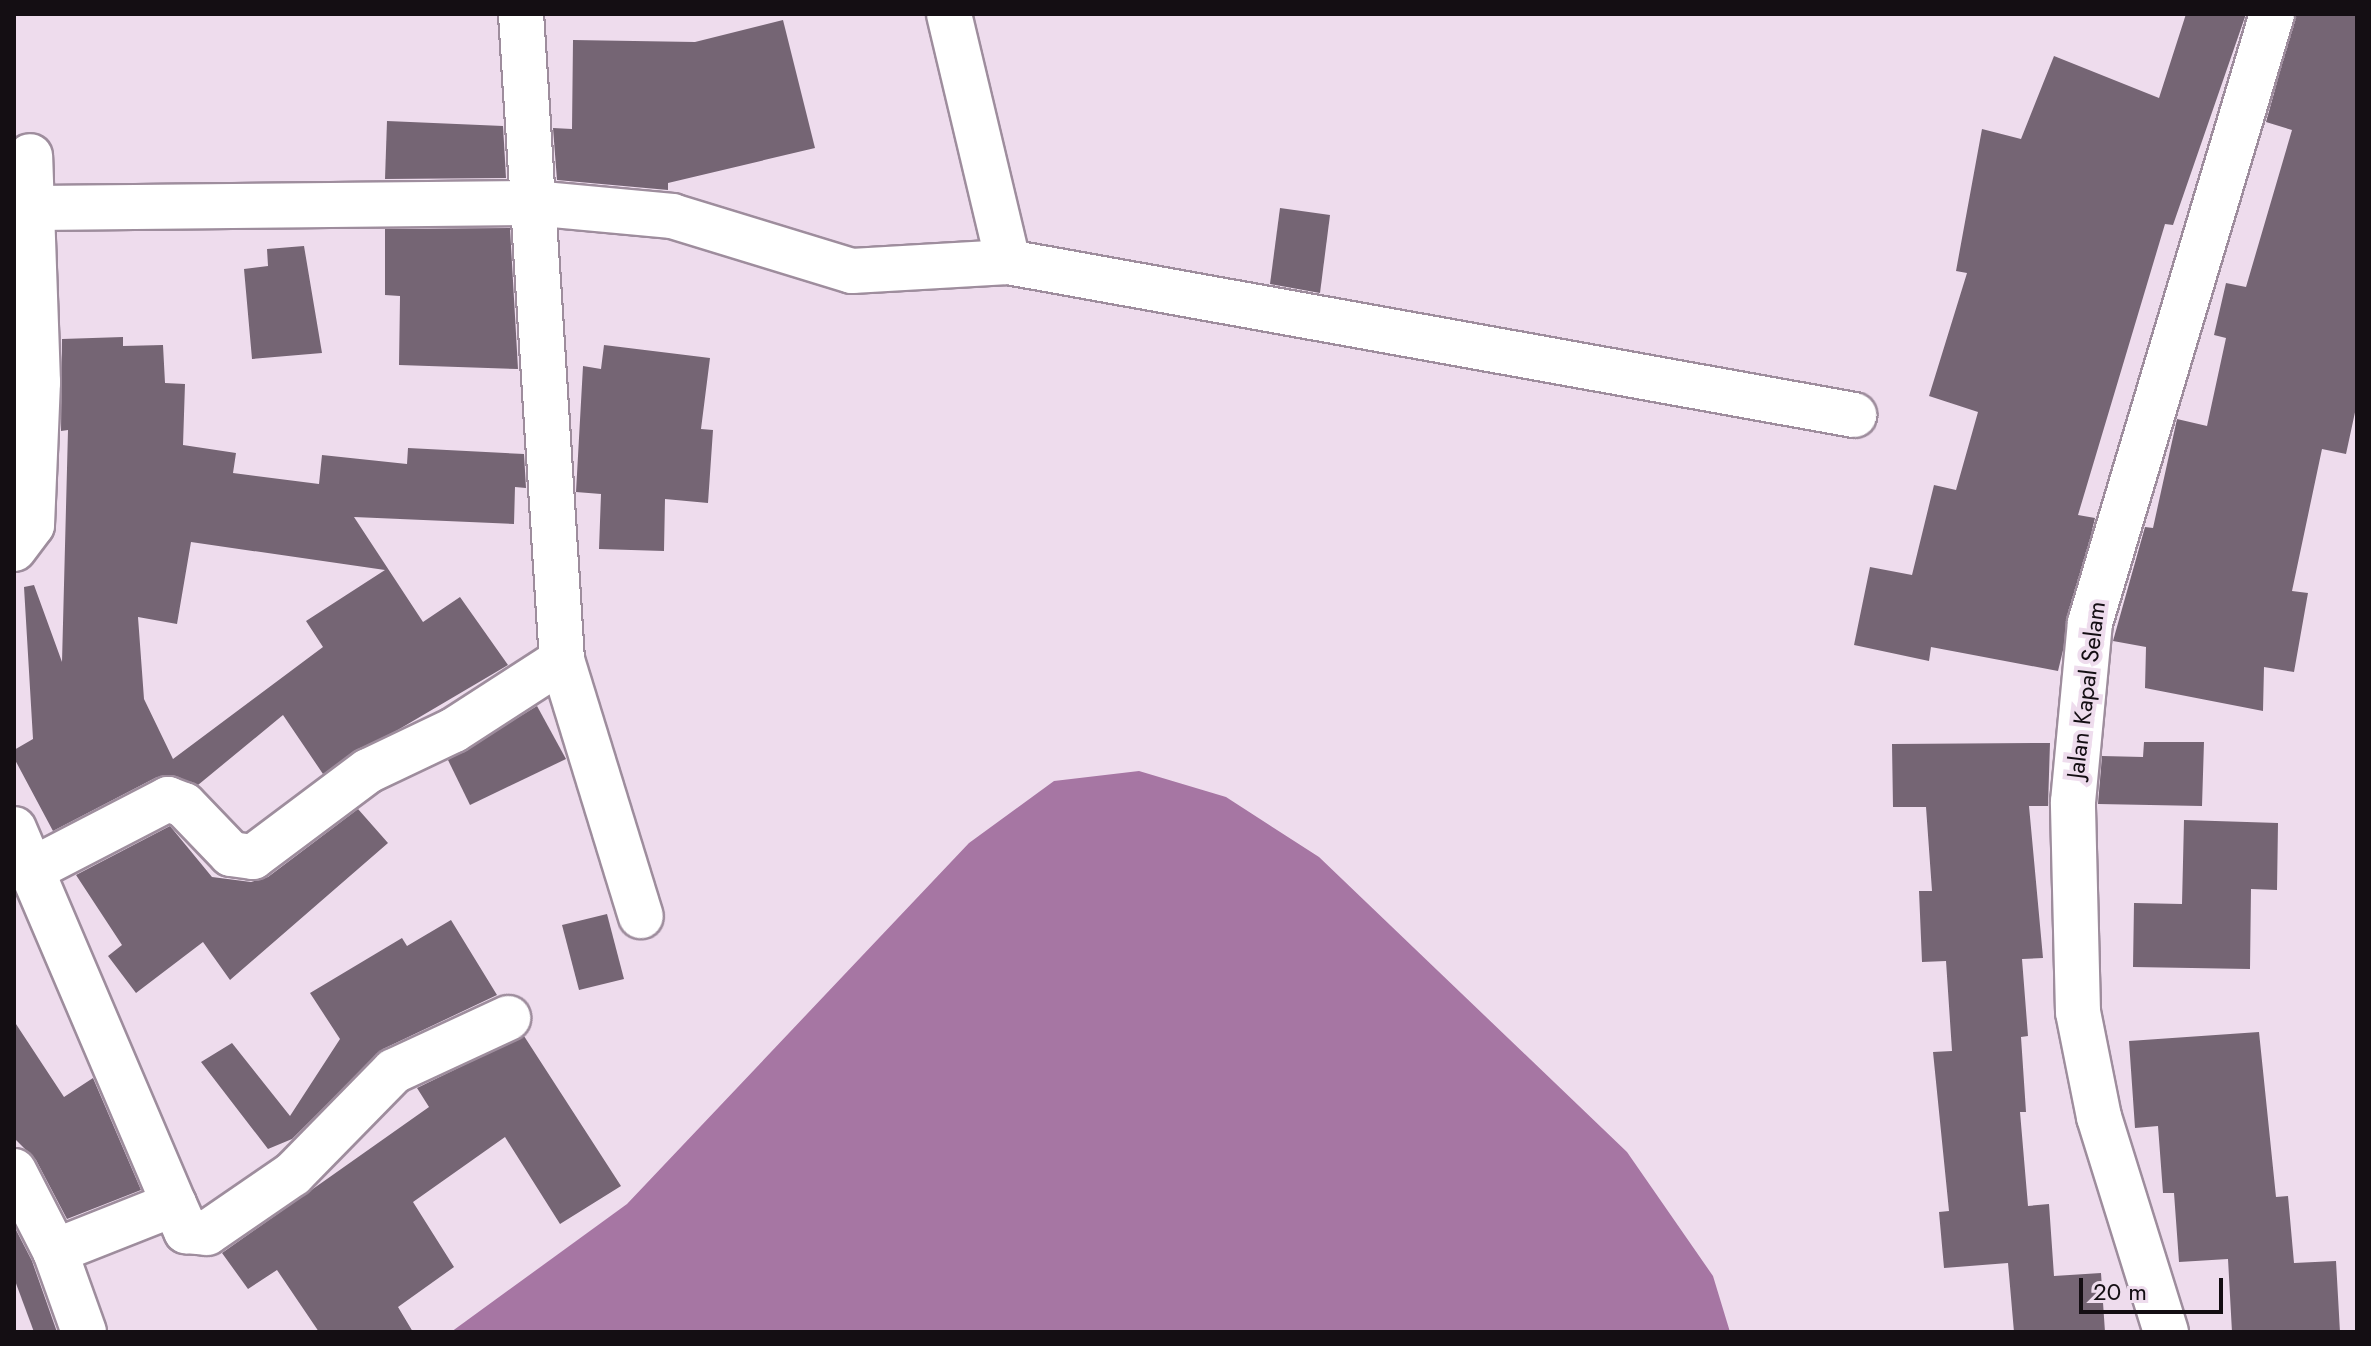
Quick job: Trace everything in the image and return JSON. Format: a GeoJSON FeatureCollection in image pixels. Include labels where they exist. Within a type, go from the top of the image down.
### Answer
{"type":"FeatureCollection","features":[{"type":"Feature","properties":{"kind":"street"},"geometry":{"type":"LineString","coordinates":[[521,14],[562,660],[641,916]]}},
{"type":"Feature","properties":{"kind":"street"},"geometry":{"type":"LineString","coordinates":[[949,14],[1008,262]]}},
{"type":"Feature","properties":{"kind":"street","name":"Jalan Kapal Selam"},"geometry":{"type":"LineString","coordinates":[[2166,1332],[2099,1117],[2078,1012],[2073,802],[2090,623],[2272,14]]}},
{"type":"Feature","properties":{"kind":"street"},"geometry":{"type":"LineString","coordinates":[[14,549],[32,525],[37,208],[30,156]]}},
{"type":"Feature","properties":{"kind":"street"},"geometry":{"type":"LineString","coordinates":[[37,208],[532,203],[672,216],[852,271],[1008,262],[1854,415]]}},
{"type":"Feature","properties":{"kind":"street"},"geometry":{"type":"LineString","coordinates":[[35,868],[168,799],[184,805],[231,854],[253,857],[368,771],[454,730],[562,660]]}},
{"type":"Feature","properties":{"kind":"street"},"geometry":{"type":"LineString","coordinates":[[14,829],[35,868],[186,1231],[207,1233],[293,1174],[394,1071],[508,1018]]}},
{"type":"Feature","properties":{"kind":"street"},"geometry":{"type":"LineString","coordinates":[[17,1179],[55,1251],[84,1332]]}},
{"type":"Feature","properties":{"kind":"street"},"geometry":{"type":"LineString","coordinates":[[55,1251],[174,1204]]}},
{"type":"Feature","properties":{"kind":"shaded area"},"geometry":{"type":"Polygon","coordinates":[[[1139,771],[1226,797],[1319,857],[1627,1152],[1713,1276],[1730,1332],[451,1332],[627,1204],[969,843],[1054,781],[1139,771]]]}},
{"type":"Feature","properties":{"kind":"building"},"geometry":{"type":"Polygon","coordinates":[[[2186,14],[2246,14],[2173,225],[2165,224],[2078,515],[2095,518],[2058,671],[1931,647],[1929,661],[1854,645],[1870,567],[1912,575],[1934,485],[1956,490],[1978,412],[1929,396],[1967,273],[1956,271],[1982,129],[2021,139],[2054,56],[2159,98],[2186,14]]]}},
{"type":"Feature","properties":{"kind":"building"},"geometry":{"type":"Polygon","coordinates":[[[2296,14],[2357,14],[2357,403],[2346,454],[2322,449],[2292,591],[2308,593],[2294,672],[2264,667],[2263,711],[2145,688],[2146,647],[2113,641],[2145,527],[2153,528],[2177,419],[2207,426],[2226,338],[2214,335],[2226,283],[2246,287],[2292,130],[2266,122],[2296,14]]]}},
{"type":"Feature","properties":{"kind":"building"},"geometry":{"type":"Polygon","coordinates":[[[783,20],[815,148],[668,183],[668,190],[557,180],[553,128],[572,129],[573,40],[695,42],[783,20]]]}},
{"type":"Feature","properties":{"kind":"building"},"geometry":{"type":"Polygon","coordinates":[[[387,121],[503,126],[506,178],[385,179],[387,121]]]}},
{"type":"Feature","properties":{"kind":"building"},"geometry":{"type":"Polygon","coordinates":[[[1280,208],[1330,215],[1320,293],[1270,284],[1280,208]]]}},
{"type":"Feature","properties":{"kind":"building"},"geometry":{"type":"Polygon","coordinates":[[[510,228],[518,369],[399,365],[400,296],[385,295],[385,229],[510,228]]]}},
{"type":"Feature","properties":{"kind":"building"},"geometry":{"type":"Polygon","coordinates":[[[304,246],[322,353],[252,359],[244,269],[268,266],[267,249],[304,246]]]}},
{"type":"Feature","properties":{"kind":"building"},"geometry":{"type":"Polygon","coordinates":[[[123,337],[123,346],[163,345],[165,383],[185,384],[183,445],[236,453],[233,473],[319,484],[322,455],[407,464],[408,448],[524,454],[526,488],[515,487],[514,524],[354,517],[423,622],[460,597],[508,665],[323,774],[283,715],[198,785],[157,777],[53,831],[14,758],[14,750],[33,739],[24,587],[34,585],[62,662],[68,430],[61,431],[62,339],[123,337]],[[191,542],[177,624],[138,617],[144,699],[173,759],[323,647],[306,621],[385,570],[191,542]]]}},
{"type":"Feature","properties":{"kind":"building"},"geometry":{"type":"Polygon","coordinates":[[[604,345],[710,358],[701,429],[713,430],[708,503],[665,499],[664,551],[599,549],[601,494],[576,492],[583,366],[601,369],[604,345]]]}},
{"type":"Feature","properties":{"kind":"building"},"geometry":{"type":"Polygon","coordinates":[[[537,706],[566,759],[470,805],[448,760],[537,706]]]}},
{"type":"Feature","properties":{"kind":"building"},"geometry":{"type":"Polygon","coordinates":[[[2144,742],[2204,742],[2202,806],[2098,804],[2102,756],[2143,757],[2144,742]]]}},
{"type":"Feature","properties":{"kind":"building"},"geometry":{"type":"Polygon","coordinates":[[[2050,743],[2048,806],[2029,806],[2043,958],[2022,959],[2028,1036],[2021,1037],[2026,1112],[2020,1112],[2028,1206],[2049,1204],[2054,1276],[2101,1273],[2105,1332],[2014,1332],[2008,1263],[1944,1268],[1939,1212],[1949,1211],[1933,1052],[1952,1051],[1946,961],[1922,962],[1919,891],[1932,891],[1926,807],[1893,807],[1892,744],[2050,743]]]}},
{"type":"Feature","properties":{"kind":"building"},"geometry":{"type":"Polygon","coordinates":[[[358,809],[388,843],[230,980],[203,942],[136,993],[108,956],[122,945],[76,875],[170,826],[212,877],[251,882],[268,877],[358,809]]]}},
{"type":"Feature","properties":{"kind":"building"},"geometry":{"type":"Polygon","coordinates":[[[2184,820],[2278,823],[2277,890],[2251,889],[2250,969],[2133,967],[2134,903],[2182,904],[2184,820]]]}},
{"type":"Feature","properties":{"kind":"building"},"geometry":{"type":"Polygon","coordinates":[[[607,914],[624,979],[579,990],[562,925],[607,914]]]}},
{"type":"Feature","properties":{"kind":"building"},"geometry":{"type":"Polygon","coordinates":[[[451,920],[497,995],[383,1049],[292,1139],[268,1149],[201,1062],[232,1043],[290,1116],[340,1039],[310,993],[402,938],[407,946],[451,920]]]}},
{"type":"Feature","properties":{"kind":"building"},"geometry":{"type":"Polygon","coordinates":[[[14,1021],[64,1097],[93,1078],[141,1190],[67,1219],[36,1160],[14,1138],[14,1021]]]}},
{"type":"Feature","properties":{"kind":"building"},"geometry":{"type":"Polygon","coordinates":[[[2259,1032],[2276,1197],[2288,1196],[2294,1263],[2336,1261],[2340,1332],[2232,1332],[2228,1259],[2179,1262],[2174,1193],[2163,1193],[2158,1126],[2135,1128],[2129,1041],[2259,1032]]]}},
{"type":"Feature","properties":{"kind":"building"},"geometry":{"type":"Polygon","coordinates":[[[524,1036],[621,1186],[560,1224],[505,1137],[413,1202],[454,1267],[398,1307],[413,1332],[319,1332],[277,1270],[248,1289],[222,1253],[429,1107],[417,1088],[524,1036]]]}},
{"type":"Feature","properties":{"kind":"building"},"geometry":{"type":"Polygon","coordinates":[[[14,1226],[32,1261],[57,1332],[34,1332],[14,1278],[14,1226]]]}}]}
